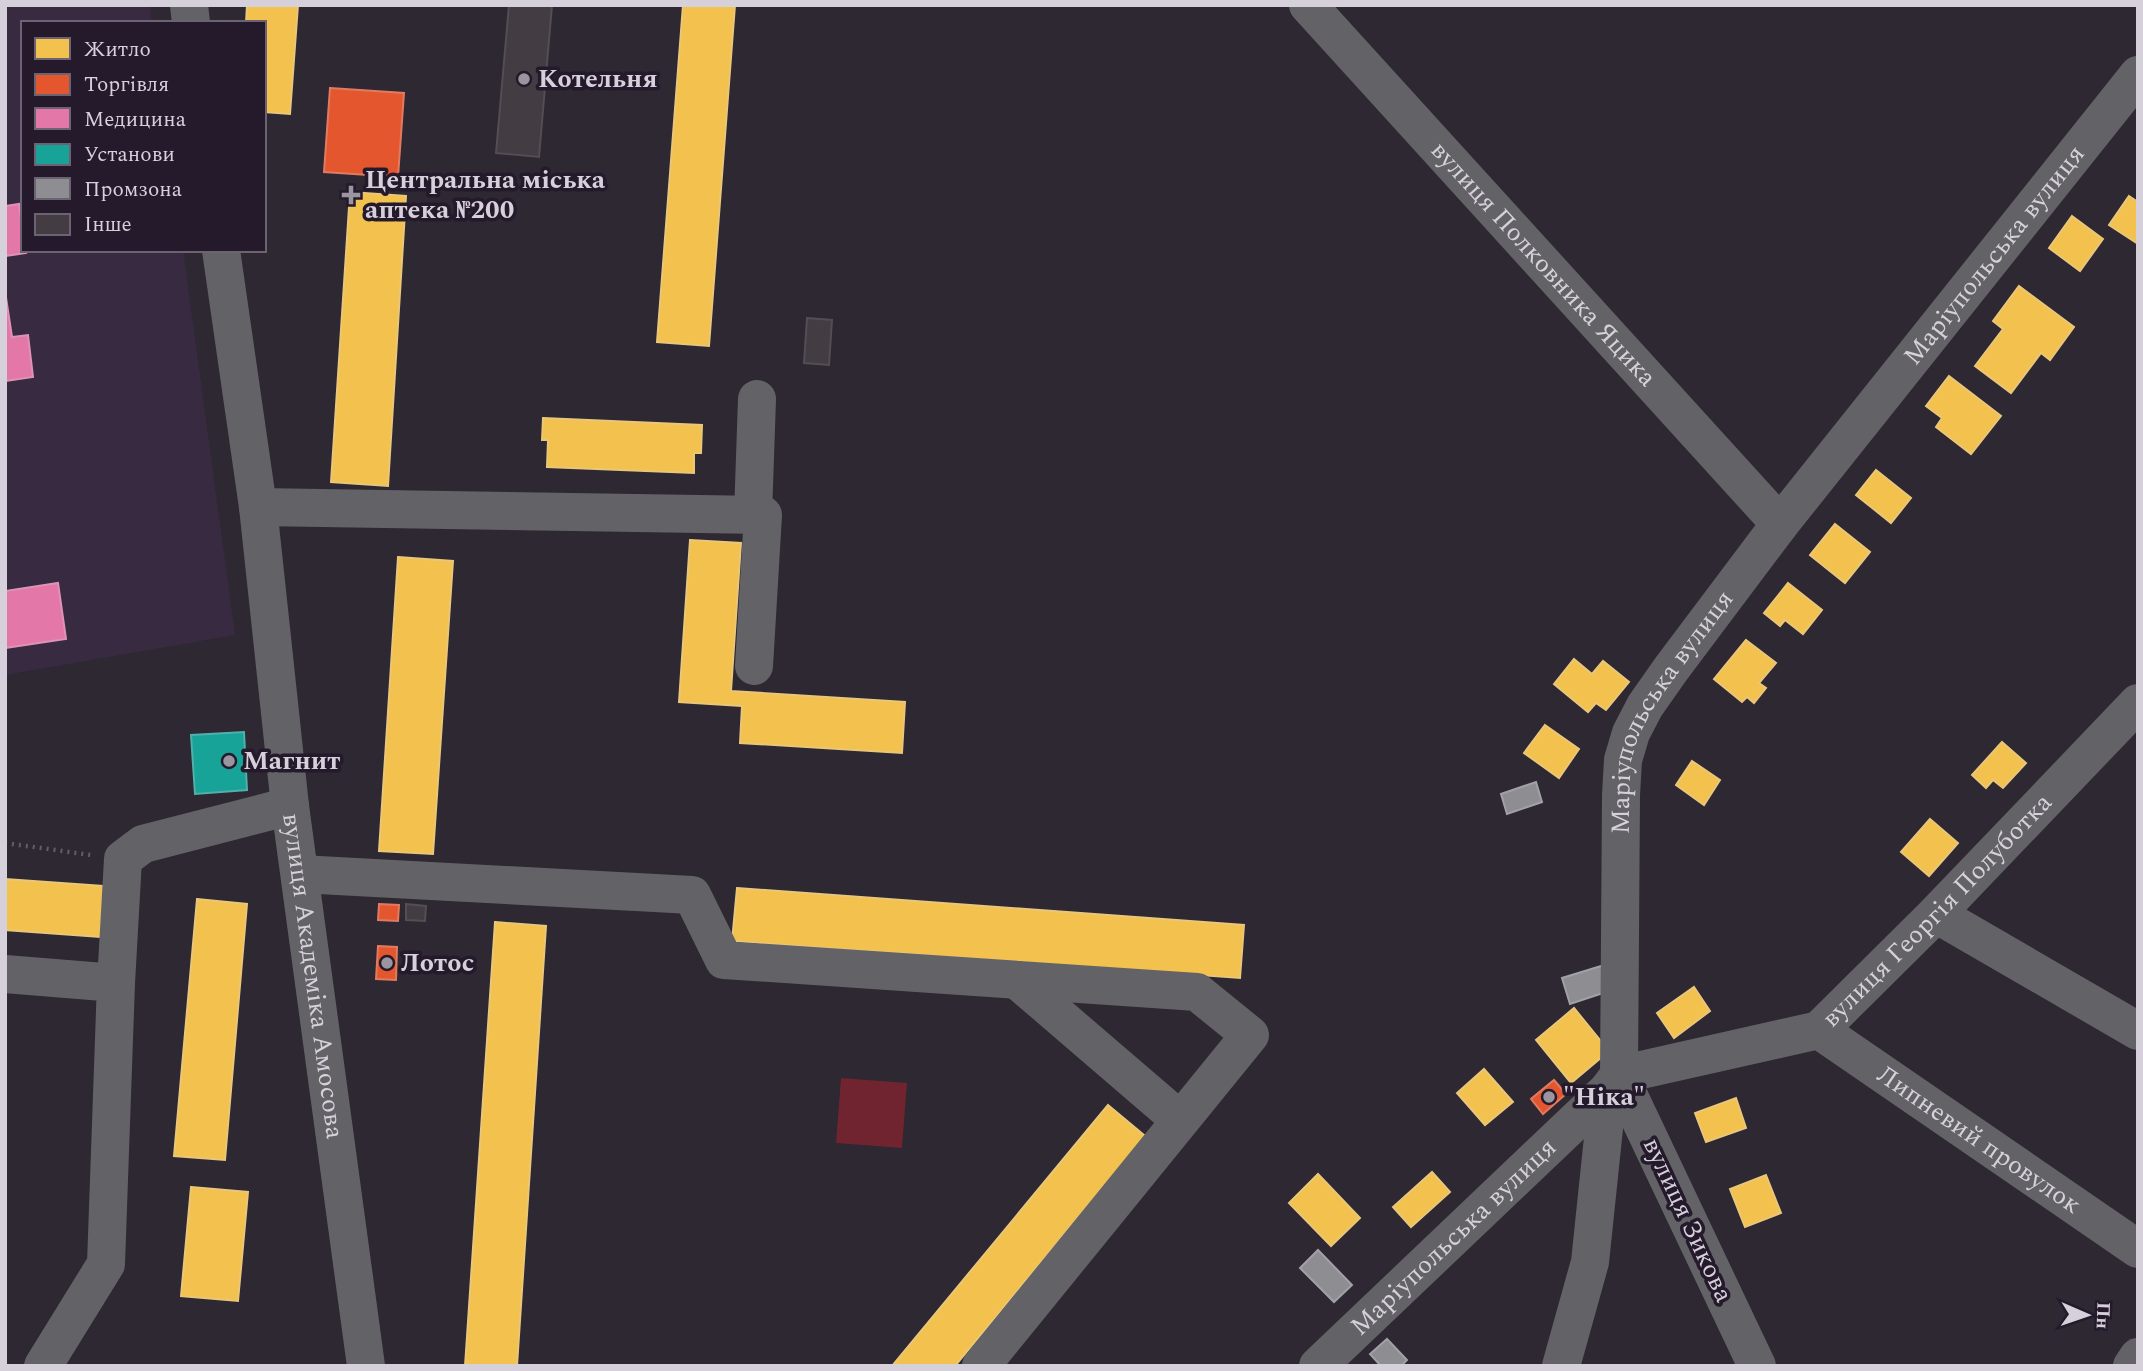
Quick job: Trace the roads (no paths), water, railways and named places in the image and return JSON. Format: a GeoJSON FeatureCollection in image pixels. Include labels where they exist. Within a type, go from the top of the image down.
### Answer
{"type":"FeatureCollection","features":[{"type":"Feature","properties":{"kind":"street","name":"вулиця Полковника Яцика"},"geometry":{"type":"LineString","coordinates":[[1308,5],[1780,524]]}},
{"type":"Feature","properties":{"kind":"street","name":"Маріупольська вулиця"},"geometry":{"type":"LineString","coordinates":[[1318,1366],[1614,1082],[1621,795],[1623,760],[1631,733],[1671,669],[1780,524],[2138,75]]}},
{"type":"Feature","properties":{"kind":"street","name":"вулиця Академіка Амосова"},"geometry":{"type":"LineString","coordinates":[[221,252],[258,507],[290,806],[366,1366]]}},
{"type":"Feature","properties":{"kind":"street"},"geometry":{"type":"LineString","coordinates":[[753,515],[757,399]]}},
{"type":"Feature","properties":{"kind":"street"},"geometry":{"type":"LineString","coordinates":[[258,507],[763,515],[754,666]]}},
{"type":"Feature","properties":{"kind":"street","name":"вулиця Георгія Полуботка"},"geometry":{"type":"LineString","coordinates":[[1614,1082],[1819,1030],[1936,914],[2138,703]]}},
{"type":"Feature","properties":{"kind":"street"},"geometry":{"type":"LineString","coordinates":[[43,1366],[106,1264],[123,859],[143,844],[290,806]]}},
{"type":"Feature","properties":{"kind":"street"},"geometry":{"type":"LineString","coordinates":[[300,874],[692,895],[724,960],[1197,992],[1250,1035],[981,1366]]}},
{"type":"Feature","properties":{"kind":"street"},"geometry":{"type":"LineString","coordinates":[[1936,914],[2138,1031]]}},
{"type":"Feature","properties":{"kind":"street"},"geometry":{"type":"LineString","coordinates":[[5,974],[116,983]]}},
{"type":"Feature","properties":{"kind":"street"},"geometry":{"type":"LineString","coordinates":[[1017,980],[1180,1121]]}},
{"type":"Feature","properties":{"kind":"street","name":"Липневий провулок"},"geometry":{"type":"LineString","coordinates":[[1819,1030],[2138,1249]]}},
{"type":"Feature","properties":{"kind":"street"},"geometry":{"type":"LineString","coordinates":[[1561,1366],[1590,1262],[1614,1082]]}},
{"type":"Feature","properties":{"kind":"street","name":"вулиця Зикова"},"geometry":{"type":"LineString","coordinates":[[1614,1082],[1757,1366]]}},
{"type":"Feature","properties":{"kind":"street"},"geometry":{"type":"LineString","coordinates":[[2132,1366],[2138,1357]]}},
{"type":"Feature","properties":{"kind":"place","name":"Котельня"},"geometry":{"type":"Point","coordinates":[524,79]}},
{"type":"Feature","properties":{"kind":"place","name":"Центральна міська аптека №200"},"geometry":{"type":"Point","coordinates":[351,195]}},
{"type":"Feature","properties":{"kind":"place","name":"Магнит"},"geometry":{"type":"Point","coordinates":[229,761]}},
{"type":"Feature","properties":{"kind":"place","name":"Лотос"},"geometry":{"type":"Point","coordinates":[387,963]}},
{"type":"Feature","properties":{"kind":"place","name":"\"Ніка\""},"geometry":{"type":"Point","coordinates":[1549,1097]}}]}
